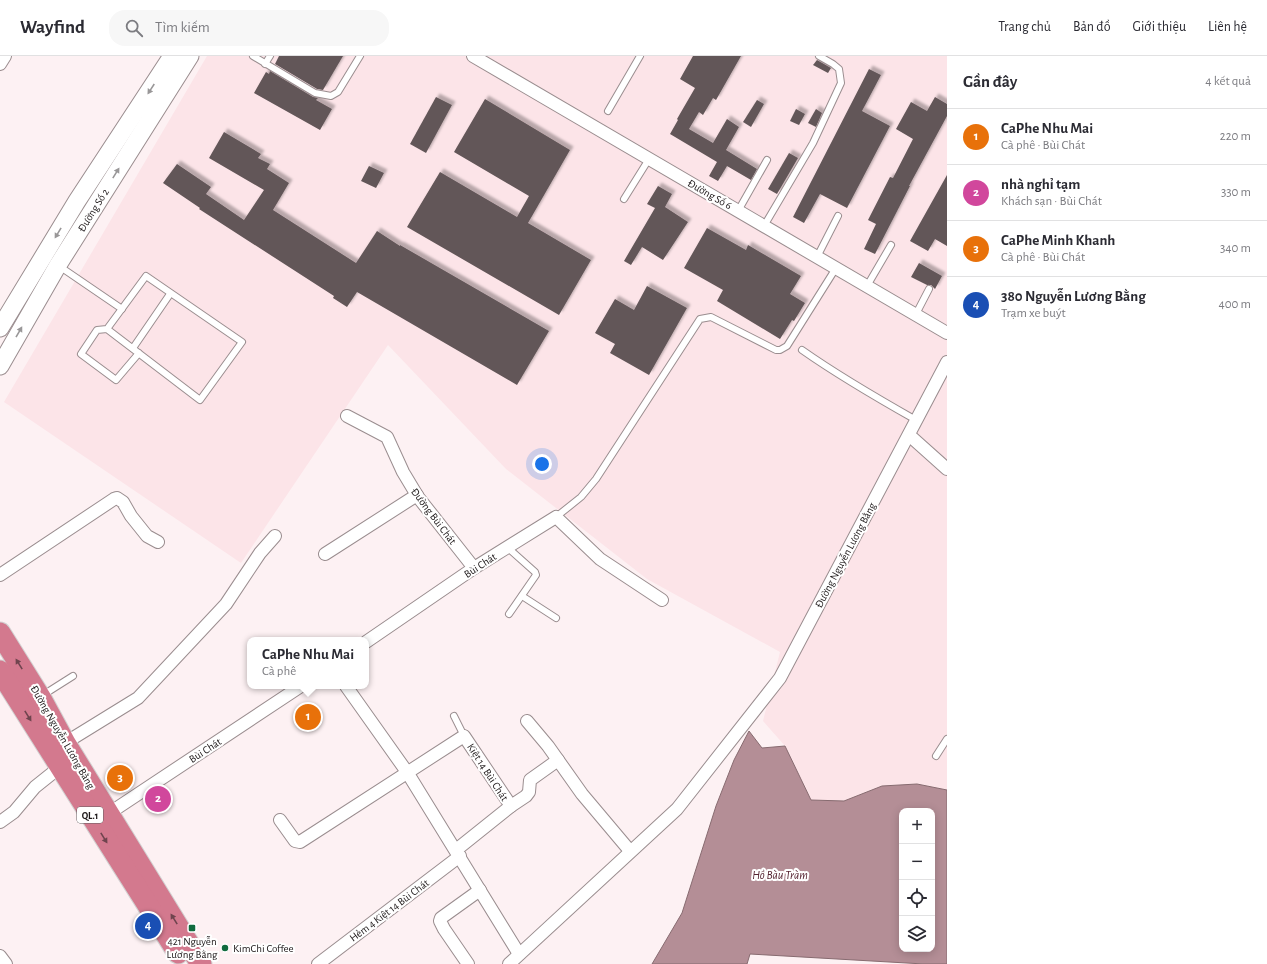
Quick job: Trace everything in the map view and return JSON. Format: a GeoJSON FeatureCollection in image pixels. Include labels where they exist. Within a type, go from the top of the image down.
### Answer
{"type":"FeatureCollection","features":[{"type":"Feature","properties":{"kind":"highway","name":"Đường Nguyễn Lương Bằng"},"geometry":{"type":"LineString","coordinates":[[0,633],[40,697],[65,743],[108,814],[202,964]]}},
{"type":"Feature","properties":{"kind":"highway","name":"Đường Nguyễn Lương Bằng"},"geometry":{"type":"LineString","coordinates":[[0,671],[184,964]]}},
{"type":"Feature","properties":{"kind":"street"},"geometry":{"type":"LineString","coordinates":[[0,64],[5,56]]}},
{"type":"Feature","properties":{"kind":"street","name":"Đường Số 2"},"geometry":{"type":"LineString","coordinates":[[0,328],[74,206],[172,56]]}},
{"type":"Feature","properties":{"kind":"street","name":"Đường Số 2"},"geometry":{"type":"LineString","coordinates":[[0,366],[58,265],[190,56]]}},
{"type":"Feature","properties":{"kind":"street","name":"Đường Số 6"},"geometry":{"type":"LineString","coordinates":[[473,56],[947,333]]}},
{"type":"Feature","properties":{"kind":"street"},"geometry":{"type":"LineString","coordinates":[[74,206],[89,216]]}},
{"type":"Feature","properties":{"kind":"street","name":"Đường Nguyễn Lương Bằng"},"geometry":{"type":"LineString","coordinates":[[510,964],[518,954],[676,809],[780,678],[947,362]]}},
{"type":"Feature","properties":{"kind":"street","name":"Đường Bùi Chát"},"geometry":{"type":"LineString","coordinates":[[348,416],[387,437],[417,495],[474,568]]}},
{"type":"Feature","properties":{"kind":"street"},"geometry":{"type":"LineString","coordinates":[[909,435],[947,469]]}},
{"type":"Feature","properties":{"kind":"street"},"geometry":{"type":"LineString","coordinates":[[325,554],[417,495]]}},
{"type":"Feature","properties":{"kind":"street"},"geometry":{"type":"LineString","coordinates":[[0,575],[117,498],[123,502],[131,516],[148,536],[158,542]]}},
{"type":"Feature","properties":{"kind":"street"},"geometry":{"type":"LineString","coordinates":[[556,517],[600,559],[662,600]]}},
{"type":"Feature","properties":{"kind":"street","name":"Bùi Chát"},"geometry":{"type":"LineString","coordinates":[[369,640],[474,568],[556,517]]}},
{"type":"Feature","properties":{"kind":"street"},"geometry":{"type":"LineString","coordinates":[[65,743],[138,698],[226,604],[260,553],[275,536]]}},
{"type":"Feature","properties":{"kind":"street","name":"Bùi Chát"},"geometry":{"type":"LineString","coordinates":[[108,814],[296,689]]}},
{"type":"Feature","properties":{"kind":"street"},"geometry":{"type":"LineString","coordinates":[[348,689],[407,772],[458,853],[518,954]]}},
{"type":"Feature","properties":{"kind":"street"},"geometry":{"type":"LineString","coordinates":[[527,721],[558,760],[582,794],[630,851]]}},
{"type":"Feature","properties":{"kind":"street","name":"Kiệt 14 Bùi Chát"},"geometry":{"type":"LineString","coordinates":[[407,772],[464,736],[511,806],[458,853]]}},
{"type":"Feature","properties":{"kind":"street"},"geometry":{"type":"LineString","coordinates":[[511,806],[526,796],[529,792],[530,780],[558,760]]}},
{"type":"Feature","properties":{"kind":"street"},"geometry":{"type":"LineString","coordinates":[[0,822],[19,807],[35,787],[60,767]]}},
{"type":"Feature","properties":{"kind":"street"},"geometry":{"type":"LineString","coordinates":[[280,820],[295,841],[300,842],[407,772]]}},
{"type":"Feature","properties":{"kind":"street","name":"Hẻm 4 Kiệt 14 Bùi Chát"},"geometry":{"type":"LineString","coordinates":[[318,964],[458,853]]}},
{"type":"Feature","properties":{"kind":"street"},"geometry":{"type":"LineString","coordinates":[[468,964],[456,948],[440,921],[441,918],[480,890]]}},
{"type":"Feature","properties":{"kind":"street"},"geometry":{"type":"LineString","coordinates":[[0,956],[6,964]]}},
{"type":"Feature","properties":{"kind":"lane"},"geometry":{"type":"LineString","coordinates":[[253,56],[315,93],[331,96],[338,92],[360,56]]}},
{"type":"Feature","properties":{"kind":"lane"},"geometry":{"type":"LineString","coordinates":[[265,64],[270,56]]}},
{"type":"Feature","properties":{"kind":"lane"},"geometry":{"type":"LineString","coordinates":[[608,111],[640,56]]}},
{"type":"Feature","properties":{"kind":"lane"},"geometry":{"type":"LineString","coordinates":[[764,226],[813,143],[841,83],[839,69],[819,56]]}},
{"type":"Feature","properties":{"kind":"lane"},"geometry":{"type":"LineString","coordinates":[[624,199],[648,158]]}},
{"type":"Feature","properties":{"kind":"lane"},"geometry":{"type":"LineString","coordinates":[[738,210],[767,160]]}},
{"type":"Feature","properties":{"kind":"lane"},"geometry":{"type":"LineString","coordinates":[[817,257],[838,216]]}},
{"type":"Feature","properties":{"kind":"lane"},"geometry":{"type":"LineString","coordinates":[[867,286],[891,245]]}},
{"type":"Feature","properties":{"kind":"lane"},"geometry":{"type":"LineString","coordinates":[[58,265],[122,309]]}},
{"type":"Feature","properties":{"kind":"lane"},"geometry":{"type":"LineString","coordinates":[[556,517],[581,497],[596,479],[700,319],[711,317],[776,350],[784,349],[836,268]]}},
{"type":"Feature","properties":{"kind":"lane"},"geometry":{"type":"LineString","coordinates":[[107,329],[146,276],[170,294],[242,342],[200,400],[133,348],[107,329],[97,330],[81,354],[116,380],[139,353]]}},
{"type":"Feature","properties":{"kind":"lane"},"geometry":{"type":"LineString","coordinates":[[916,314],[929,289]]}},
{"type":"Feature","properties":{"kind":"lane"},"geometry":{"type":"LineString","coordinates":[[133,348],[170,294]]}},
{"type":"Feature","properties":{"kind":"lane"},"geometry":{"type":"LineString","coordinates":[[802,350],[874,397],[916,420]]}},
{"type":"Feature","properties":{"kind":"lane"},"geometry":{"type":"LineString","coordinates":[[507,547],[536,574],[535,578],[509,614]]}},
{"type":"Feature","properties":{"kind":"lane"},"geometry":{"type":"LineString","coordinates":[[522,596],[556,618]]}},
{"type":"Feature","properties":{"kind":"lane"},"geometry":{"type":"LineString","coordinates":[[40,697],[74,676]]}},
{"type":"Feature","properties":{"kind":"lane"},"geometry":{"type":"LineString","coordinates":[[454,716],[464,736]]}},
{"type":"Feature","properties":{"kind":"lane"},"geometry":{"type":"LineString","coordinates":[[936,756],[947,739]]}},
{"type":"Feature","properties":{"kind":"shaded area"},"geometry":{"type":"Polygon","coordinates":[[[207,56],[947,56],[947,790],[917,784],[882,786],[844,801],[811,800],[785,746],[763,721],[780,652],[647,579],[506,469],[388,345],[241,563],[4,402],[207,56]]]}},
{"type":"Feature","properties":{"kind":"water","name":"Hồ Bàu Tràm"},"geometry":{"type":"Polygon","coordinates":[[[749,731],[762,748],[785,746],[811,800],[844,801],[882,786],[917,784],[947,790],[947,964],[750,954],[747,964],[652,964],[682,913],[716,806],[734,760],[749,731]]]}},
{"type":"Feature","properties":{"kind":"building"},"geometry":{"type":"Polygon","coordinates":[[[279,56],[343,56],[323,90],[317,89],[275,64],[279,56]]]}},
{"type":"Feature","properties":{"kind":"building"},"geometry":{"type":"Polygon","coordinates":[[[693,56],[741,56],[716,100],[713,98],[703,115],[699,112],[689,129],[713,143],[727,119],[739,127],[726,150],[757,169],[751,180],[727,166],[718,181],[709,176],[717,162],[670,134],[695,88],[680,79],[693,56]]]}},
{"type":"Feature","properties":{"kind":"building"},"geometry":{"type":"Polygon","coordinates":[[[817,60],[831,68],[828,73],[813,65],[817,60]]]}},
{"type":"Feature","properties":{"kind":"building"},"geometry":{"type":"Polygon","coordinates":[[[869,69],[881,75],[862,111],[890,126],[847,208],[820,194],[804,223],[793,217],[869,69]]]}},
{"type":"Feature","properties":{"kind":"building"},"geometry":{"type":"Polygon","coordinates":[[[270,71],[313,97],[318,98],[316,100],[332,109],[320,130],[254,93],[266,72],[269,74],[270,71]]]}},
{"type":"Feature","properties":{"kind":"building"},"geometry":{"type":"Polygon","coordinates":[[[436,97],[452,105],[426,153],[410,144],[436,97]]]}},
{"type":"Feature","properties":{"kind":"building"},"geometry":{"type":"Polygon","coordinates":[[[935,97],[947,104],[947,116],[909,186],[875,254],[864,249],[876,224],[868,220],[890,177],[893,178],[913,139],[896,129],[911,102],[927,111],[935,97]]]}},
{"type":"Feature","properties":{"kind":"building"},"geometry":{"type":"Polygon","coordinates":[[[485,99],[570,150],[528,223],[591,260],[559,315],[407,227],[440,172],[517,217],[529,196],[454,152],[485,99]]]}},
{"type":"Feature","properties":{"kind":"building"},"geometry":{"type":"Polygon","coordinates":[[[757,100],[764,104],[751,127],[743,122],[757,100]]]}},
{"type":"Feature","properties":{"kind":"building"},"geometry":{"type":"Polygon","coordinates":[[[796,109],[805,114],[799,125],[790,121],[796,109]]]}},
{"type":"Feature","properties":{"kind":"building"},"geometry":{"type":"Polygon","coordinates":[[[816,109],[822,113],[816,127],[808,123],[816,109]]]}},
{"type":"Feature","properties":{"kind":"building"},"geometry":{"type":"Polygon","coordinates":[[[224,132],[261,154],[258,158],[270,164],[267,169],[289,183],[273,210],[356,263],[377,231],[400,246],[549,331],[517,385],[357,292],[347,307],[333,298],[334,296],[199,209],[200,208],[163,183],[177,164],[211,187],[206,194],[244,220],[264,190],[209,158],[224,132]]]}},
{"type":"Feature","properties":{"kind":"building"},"geometry":{"type":"Polygon","coordinates":[[[789,153],[798,158],[777,194],[768,189],[789,153]]]}},
{"type":"Feature","properties":{"kind":"building"},"geometry":{"type":"Polygon","coordinates":[[[369,166],[384,173],[376,188],[361,181],[369,166]]]}},
{"type":"Feature","properties":{"kind":"building"},"geometry":{"type":"Polygon","coordinates":[[[947,175],[947,246],[935,239],[928,251],[910,241],[947,175]]]}},
{"type":"Feature","properties":{"kind":"building"},"geometry":{"type":"Polygon","coordinates":[[[658,186],[672,194],[665,207],[688,222],[663,260],[642,247],[631,265],[624,261],[655,208],[647,204],[658,186]]]}},
{"type":"Feature","properties":{"kind":"building"},"geometry":{"type":"Polygon","coordinates":[[[707,228],[746,250],[748,245],[801,276],[790,294],[805,303],[794,321],[792,320],[780,339],[717,301],[723,290],[684,268],[707,228]]]}},
{"type":"Feature","properties":{"kind":"building"},"geometry":{"type":"Polygon","coordinates":[[[919,263],[942,276],[935,289],[931,285],[927,285],[911,277],[919,263]]]}},
{"type":"Feature","properties":{"kind":"building"},"geometry":{"type":"Polygon","coordinates":[[[647,286],[687,308],[649,375],[610,353],[615,344],[595,333],[615,299],[634,310],[647,286]]]}},
{"type":"Feature","properties":{"kind":"place","name":"CaPhe Nhu Mai"},"geometry":{"type":"Point","coordinates":[308,717]}},
{"type":"Feature","properties":{"kind":"place","name":"CaPhe Minh Khanh"},"geometry":{"type":"Point","coordinates":[120,778]}},
{"type":"Feature","properties":{"kind":"place","name":"nhà nghỉ tạm"},"geometry":{"type":"Point","coordinates":[158,799]}},
{"type":"Feature","properties":{"kind":"place","name":"380 Nguyễn Lương Bằng"},"geometry":{"type":"Point","coordinates":[148,926]}},
{"type":"Feature","properties":{"kind":"place","name":"421 Nguyễn Lương Bằng"},"geometry":{"type":"Point","coordinates":[192,928]}},
{"type":"Feature","properties":{"kind":"place","name":"KimChi Coffee"},"geometry":{"type":"Point","coordinates":[225,948]}}]}
